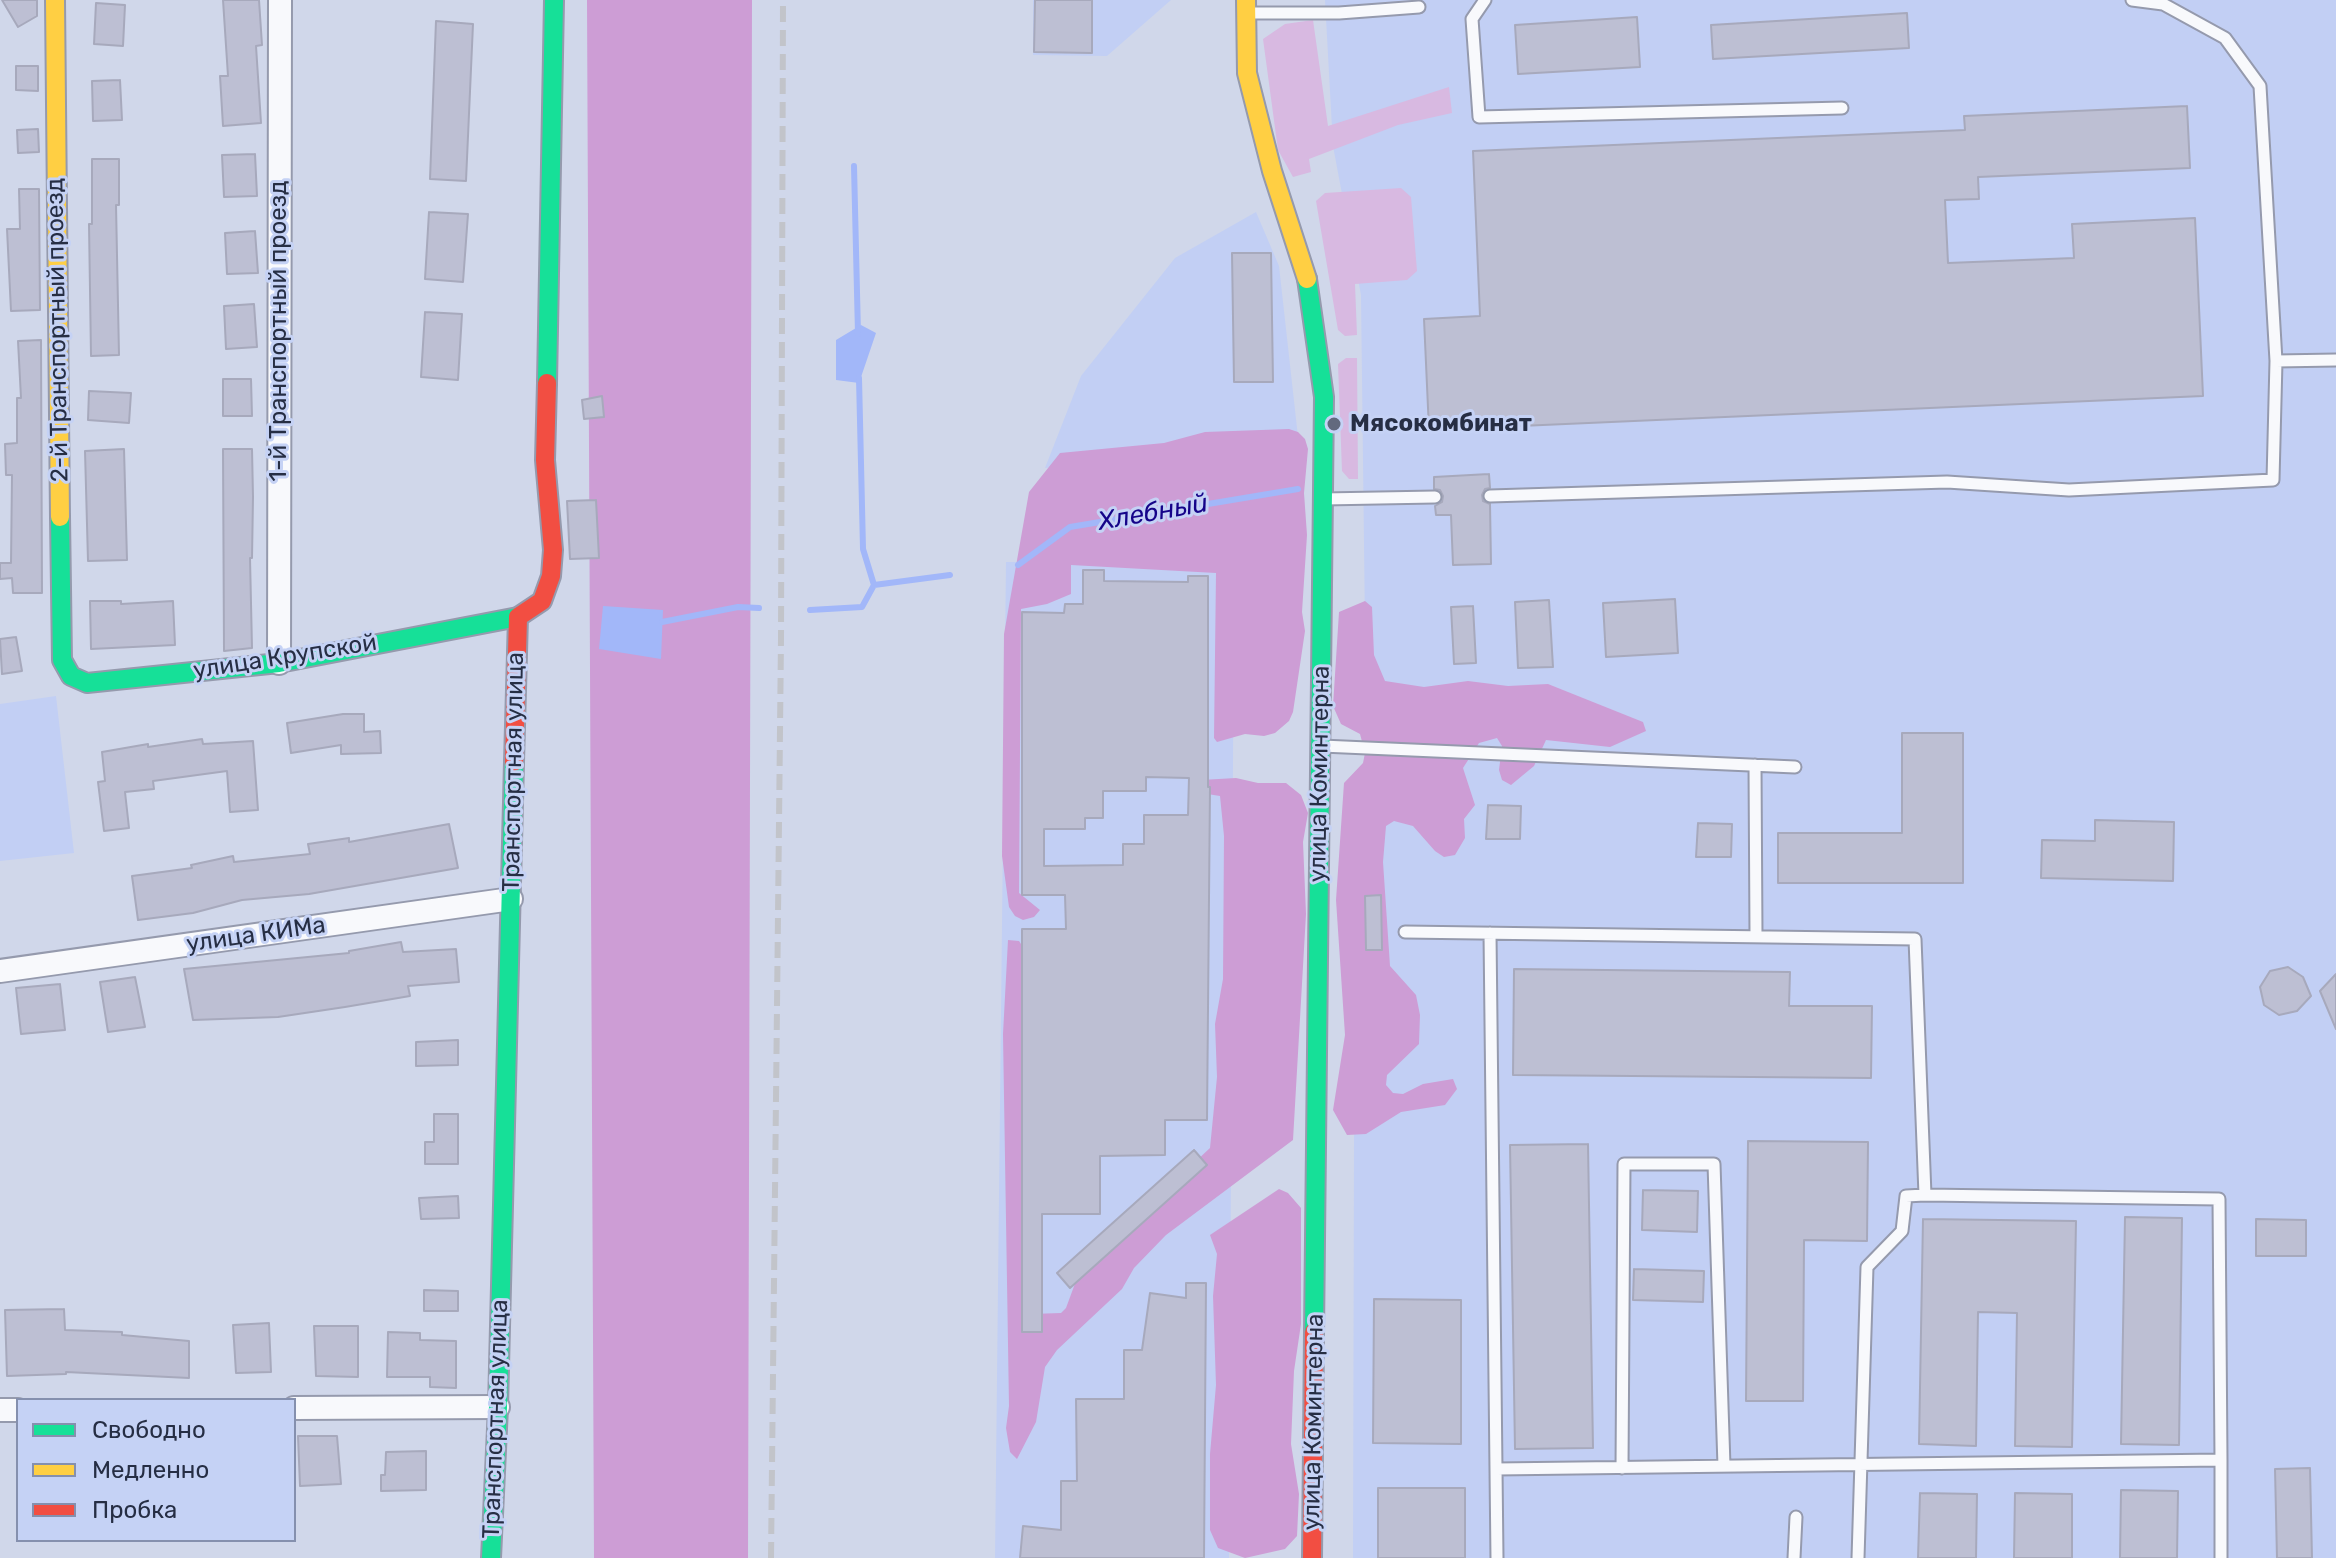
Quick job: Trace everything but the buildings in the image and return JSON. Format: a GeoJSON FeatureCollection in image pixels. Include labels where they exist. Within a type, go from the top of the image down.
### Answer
{"type":"FeatureCollection","features":[{"type":"Feature","properties":{"kind":"street","name":"2-й Транспортный проезд"},"geometry":{"type":"LineString","coordinates":[[55,0],[62,660]]}},
{"type":"Feature","properties":{"kind":"street","name":"1-й Транспортный проезд"},"geometry":{"type":"LineString","coordinates":[[279,663],[280,0]]}},
{"type":"Feature","properties":{"kind":"street","name":"Транспортная улица"},"geometry":{"type":"LineString","coordinates":[[491,1558],[498,1407],[518,617],[542,601],[551,576],[553,550],[545,460],[554,0]]}},
{"type":"Feature","properties":{"kind":"street","name":"улица Коминтерна"},"geometry":{"type":"LineString","coordinates":[[1246,7],[1247,73],[1272,171],[1306,269],[1324,397],[1312,1558]]}},
{"type":"Feature","properties":{"kind":"street","name":"улица Крупской"},"geometry":{"type":"LineString","coordinates":[[62,660],[71,676],[87,683],[279,663],[518,617]]}},
{"type":"Feature","properties":{"kind":"street","name":"улица КИМа"},"geometry":{"type":"LineString","coordinates":[[0,971],[511,899]]}},
{"type":"Feature","properties":{"kind":"street"},"geometry":{"type":"LineString","coordinates":[[296,1408],[498,1407]]}},
{"type":"Feature","properties":{"kind":"lane"},"geometry":{"type":"LineString","coordinates":[[1485,0],[1472,19],[1479,117],[1842,108]]}},
{"type":"Feature","properties":{"kind":"lane"},"geometry":{"type":"LineString","coordinates":[[1490,496],[1947,482],[2069,490],[2273,480],[2276,361],[2260,86],[2225,38],[2163,4],[2132,0]]}},
{"type":"Feature","properties":{"kind":"lane"},"geometry":{"type":"LineString","coordinates":[[1246,7],[1339,13],[1419,7]]}},
{"type":"Feature","properties":{"kind":"lane"},"geometry":{"type":"LineString","coordinates":[[2276,361],[2336,360]]}},
{"type":"Feature","properties":{"kind":"lane"},"geometry":{"type":"LineString","coordinates":[[1323,499],[1435,497]]}},
{"type":"Feature","properties":{"kind":"lane"},"geometry":{"type":"LineString","coordinates":[[1321,746],[1795,767]]}},
{"type":"Feature","properties":{"kind":"lane"},"geometry":{"type":"LineString","coordinates":[[1755,765],[1756,935]]}},
{"type":"Feature","properties":{"kind":"lane"},"geometry":{"type":"LineString","coordinates":[[1405,932],[1915,939],[1925,1195]]}},
{"type":"Feature","properties":{"kind":"lane"},"geometry":{"type":"LineString","coordinates":[[1490,933],[1497,1558]]}},
{"type":"Feature","properties":{"kind":"lane"},"geometry":{"type":"LineString","coordinates":[[1622,1468],[1624,1164],[1714,1164],[1724,1466]]}},
{"type":"Feature","properties":{"kind":"lane"},"geometry":{"type":"LineString","coordinates":[[1858,1558],[1867,1267],[1902,1231],[1906,1196],[1925,1195],[2219,1199],[2221,1558]]}},
{"type":"Feature","properties":{"kind":"lane"},"geometry":{"type":"LineString","coordinates":[[1496,1469],[2221,1460]]}},
{"type":"Feature","properties":{"kind":"lane"},"geometry":{"type":"LineString","coordinates":[[1794,1558],[1796,1517]]}},
{"type":"Feature","properties":{"kind":"shaded area"},"geometry":{"type":"Polygon","coordinates":[[[587,0],[752,0],[748,1558],[594,1558],[587,0]]]}},
{"type":"Feature","properties":{"kind":"shaded area"},"geometry":{"type":"Polygon","coordinates":[[[1033,0],[1171,0],[1107,56],[1033,55],[1033,0]]]}},
{"type":"Feature","properties":{"kind":"shaded area"},"geometry":{"type":"Polygon","coordinates":[[[1325,0],[2336,0],[2336,1558],[1353,1558],[1354,1139],[1366,709],[1361,295],[1333,146],[1325,0]]]}},
{"type":"Feature","properties":{"kind":"shaded area"},"geometry":{"type":"Polygon","coordinates":[[[1313,20],[1328,126],[1449,87],[1452,113],[1398,125],[1309,159],[1311,172],[1293,177],[1278,150],[1263,39],[1285,24],[1313,20]]]}},
{"type":"Feature","properties":{"kind":"shaded area"},"geometry":{"type":"Polygon","coordinates":[[[1401,188],[1411,197],[1417,271],[1407,280],[1355,284],[1357,335],[1345,336],[1338,330],[1316,201],[1325,193],[1401,188]]]}},
{"type":"Feature","properties":{"kind":"shaded area"},"geometry":{"type":"Polygon","coordinates":[[[1256,212],[1279,266],[1299,446],[1045,468],[1081,376],[1175,258],[1256,212]]]}},
{"type":"Feature","properties":{"kind":"shaded area"},"geometry":{"type":"Polygon","coordinates":[[[1346,358],[1357,358],[1358,479],[1349,479],[1342,471],[1338,364],[1346,358]]]}},
{"type":"Feature","properties":{"kind":"shaded area"},"geometry":{"type":"Polygon","coordinates":[[[1289,429],[1305,439],[1308,449],[1302,612],[1305,631],[1293,712],[1289,721],[1275,733],[1264,736],[1245,734],[1217,742],[1214,738],[1216,573],[1071,565],[1071,594],[1047,604],[1021,609],[1019,893],[1040,910],[1034,917],[1023,920],[1015,916],[1009,907],[1002,856],[1004,634],[1029,492],[1060,453],[1164,443],[1205,432],[1289,429]]]}},
{"type":"Feature","properties":{"kind":"shaded area"},"geometry":{"type":"Polygon","coordinates":[[[1006,562],[1234,562],[1229,1558],[995,1558],[1006,562]]]}},
{"type":"Feature","properties":{"kind":"shaded area"},"geometry":{"type":"Polygon","coordinates":[[[1365,601],[1372,607],[1374,655],[1385,681],[1424,687],[1468,681],[1508,686],[1548,684],[1643,722],[1646,731],[1610,747],[1546,740],[1534,766],[1511,785],[1502,780],[1499,770],[1502,746],[1497,738],[1479,743],[1463,768],[1475,805],[1464,819],[1465,838],[1455,855],[1444,857],[1435,851],[1413,826],[1394,821],[1386,826],[1383,862],[1390,966],[1416,995],[1420,1015],[1419,1044],[1387,1075],[1386,1085],[1393,1093],[1403,1094],[1423,1084],[1453,1079],[1457,1089],[1445,1105],[1401,1112],[1366,1134],[1347,1135],[1333,1110],[1345,1035],[1336,900],[1344,783],[1363,763],[1365,753],[1360,734],[1341,724],[1333,706],[1339,612],[1365,601]]]}},
{"type":"Feature","properties":{"kind":"shaded area"},"geometry":{"type":"Polygon","coordinates":[[[56,696],[74,853],[0,861],[0,704],[56,696]]]}},
{"type":"Feature","properties":{"kind":"shaded area"},"geometry":{"type":"Polygon","coordinates":[[[1236,778],[1258,783],[1286,783],[1301,795],[1308,813],[1303,842],[1306,914],[1293,1140],[1166,1235],[1134,1268],[1122,1289],[1057,1350],[1045,1367],[1036,1422],[1017,1459],[1010,1452],[1006,1428],[1009,1406],[1003,1034],[1008,940],[1019,941],[1027,953],[1031,1314],[1061,1313],[1066,1308],[1080,1270],[1210,1148],[1217,1077],[1215,1024],[1223,979],[1224,836],[1220,796],[1201,793],[1201,780],[1236,778]]]}},
{"type":"Feature","properties":{"kind":"shaded area"},"geometry":{"type":"Polygon","coordinates":[[[1279,1189],[1288,1193],[1301,1208],[1301,1324],[1294,1371],[1291,1444],[1299,1494],[1297,1536],[1285,1549],[1245,1558],[1218,1548],[1210,1530],[1210,1454],[1216,1385],[1213,1296],[1217,1254],[1210,1235],[1279,1189]]]}},
{"type":"Feature","properties":{"kind":"water"},"geometry":{"type":"Polygon","coordinates":[[[861,325],[876,333],[859,383],[836,380],[836,340],[861,325]]]}},
{"type":"Feature","properties":{"kind":"water"},"geometry":{"type":"Polygon","coordinates":[[[603,606],[663,610],[661,659],[599,649],[603,606]]]}},
{"type":"Feature","properties":{"kind":"waterway"},"geometry":{"type":"LineString","coordinates":[[854,166],[858,334]]}},
{"type":"Feature","properties":{"kind":"waterway"},"geometry":{"type":"LineString","coordinates":[[859,378],[863,549],[874,585]]}},
{"type":"Feature","properties":{"kind":"waterway","name":"Хлебный"},"geometry":{"type":"LineString","coordinates":[[1018,565],[1070,527],[1298,489]]}},
{"type":"Feature","properties":{"kind":"waterway","name":"Хлебный"},"geometry":{"type":"LineString","coordinates":[[810,610],[862,607],[874,585],[950,575]]}},
{"type":"Feature","properties":{"kind":"waterway","name":"Хлебный"},"geometry":{"type":"LineString","coordinates":[[662,622],[738,607],[759,608]]}},
{"type":"Feature","properties":{"kind":"railway"},"geometry":{"type":"LineString","coordinates":[[771,1558],[781,639],[783,0]]}},
{"type":"Feature","properties":{"kind":"traffic: fast"},"geometry":{"type":"LineString","coordinates":[[547,383],[554,0]]}},
{"type":"Feature","properties":{"kind":"traffic: fast"},"geometry":{"type":"LineString","coordinates":[[1307,279],[1324,397],[1314,1332]]}},
{"type":"Feature","properties":{"kind":"traffic: fast"},"geometry":{"type":"LineString","coordinates":[[60,517],[62,660],[71,676],[87,683],[279,663],[518,617]]}},
{"type":"Feature","properties":{"kind":"traffic: fast"},"geometry":{"type":"LineString","coordinates":[[491,1558],[498,1407],[514,762]]}},
{"type":"Feature","properties":{"kind":"traffic: slow"},"geometry":{"type":"LineString","coordinates":[[55,0],[60,517]]}},
{"type":"Feature","properties":{"kind":"traffic: slow"},"geometry":{"type":"LineString","coordinates":[[1246,0],[1247,73],[1272,171],[1307,279]]}},
{"type":"Feature","properties":{"kind":"traffic: jam"},"geometry":{"type":"LineString","coordinates":[[514,762],[518,617],[542,601],[551,576],[553,550],[545,460],[547,383]]}},
{"type":"Feature","properties":{"kind":"traffic: jam"},"geometry":{"type":"LineString","coordinates":[[1312,1558],[1314,1332]]}},
{"type":"Feature","properties":{"kind":"place","name":"Мясокомбинат"},"geometry":{"type":"Point","coordinates":[1334,424]}}]}
